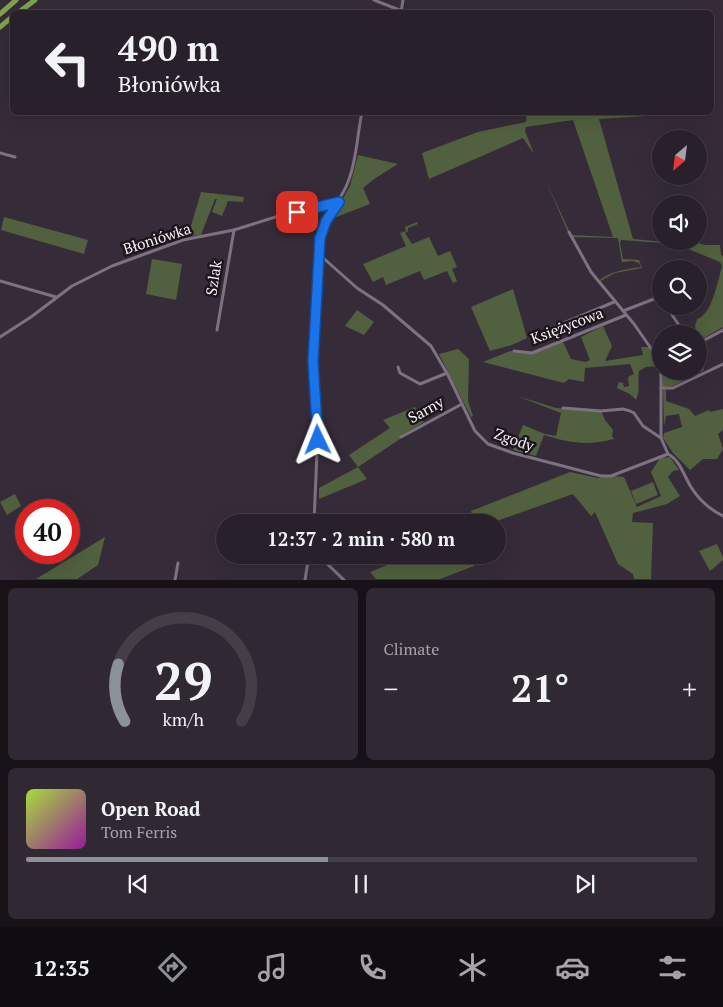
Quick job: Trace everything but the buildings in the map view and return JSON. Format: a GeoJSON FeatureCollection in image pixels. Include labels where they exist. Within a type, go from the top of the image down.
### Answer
{"type":"FeatureCollection","features":[{"type":"Feature","properties":{"kind":"highway"},"geometry":{"type":"LineString","coordinates":[[0,14],[16,0]]}},
{"type":"Feature","properties":{"kind":"highway"},"geometry":{"type":"LineString","coordinates":[[22,10],[35,0]]}},
{"type":"Feature","properties":{"kind":"highway"},"geometry":{"type":"LineString","coordinates":[[0,27],[10,19]]}},
{"type":"Feature","properties":{"kind":"street"},"geometry":{"type":"LineString","coordinates":[[374,0],[396,10]]}},
{"type":"Feature","properties":{"kind":"street"},"geometry":{"type":"LineString","coordinates":[[314,514],[318,429],[313,362],[320,238],[323,227],[339,202],[353,168],[362,115]]}},
{"type":"Feature","properties":{"kind":"street"},"geometry":{"type":"LineString","coordinates":[[0,153],[14,157]]}},
{"type":"Feature","properties":{"kind":"street","name":"Błoniówka"},"geometry":{"type":"LineString","coordinates":[[0,337],[57,297],[96,273],[184,240],[234,230],[285,214],[339,202]]}},
{"type":"Feature","properties":{"kind":"street","name":"Szlak"},"geometry":{"type":"LineString","coordinates":[[217,330],[234,230]]}},
{"type":"Feature","properties":{"kind":"street"},"geometry":{"type":"LineString","coordinates":[[569,232],[591,272],[652,348]]}},
{"type":"Feature","properties":{"kind":"street","name":"Zgody"},"geometry":{"type":"LineString","coordinates":[[320,256],[357,288],[383,305],[431,346],[447,373],[476,431],[488,444],[513,454],[601,476],[611,476],[668,454]]}},
{"type":"Feature","properties":{"kind":"street"},"geometry":{"type":"LineString","coordinates":[[0,281],[57,297]]}},
{"type":"Feature","properties":{"kind":"street"},"geometry":{"type":"LineString","coordinates":[[623,311],[652,300]]}},
{"type":"Feature","properties":{"kind":"street"},"geometry":{"type":"LineString","coordinates":[[552,328],[614,302]]}},
{"type":"Feature","properties":{"kind":"street","name":"Księżycowa"},"geometry":{"type":"LineString","coordinates":[[514,351],[532,353],[626,315]]}},
{"type":"Feature","properties":{"kind":"street"},"geometry":{"type":"LineString","coordinates":[[707,339],[723,330]]}},
{"type":"Feature","properties":{"kind":"street"},"geometry":{"type":"LineString","coordinates":[[662,388],[673,388],[723,364]]}},
{"type":"Feature","properties":{"kind":"street"},"geometry":{"type":"LineString","coordinates":[[398,367],[400,373],[420,384],[447,373]]}},
{"type":"Feature","properties":{"kind":"street"},"geometry":{"type":"LineString","coordinates":[[662,380],[661,438],[668,454],[674,458],[704,505],[723,516]]}},
{"type":"Feature","properties":{"kind":"street","name":"Sarny"},"geometry":{"type":"LineString","coordinates":[[401,437],[462,404]]}},
{"type":"Feature","properties":{"kind":"street"},"geometry":{"type":"LineString","coordinates":[[563,408],[601,411],[623,409],[630,411],[634,413],[643,426],[661,438]]}},
{"type":"Feature","properties":{"kind":"street"},"geometry":{"type":"LineString","coordinates":[[175,580],[178,563]]}},
{"type":"Feature","properties":{"kind":"street"},"geometry":{"type":"LineString","coordinates":[[305,580],[308,564]]}},
{"type":"Feature","properties":{"kind":"street"},"geometry":{"type":"LineString","coordinates":[[327,564],[344,580]]}},
{"type":"Feature","properties":{"kind":"green space"},"geometry":{"type":"Polygon","coordinates":[[[527,115],[646,115],[599,119],[633,239],[652,241],[621,240],[623,259],[639,260],[642,268],[615,273],[597,283],[611,274],[623,270],[641,267],[639,263],[633,261],[622,262],[618,238],[570,237],[546,181],[571,235],[613,237],[573,120],[526,127],[525,131],[534,154],[523,138],[429,179],[422,153],[478,132],[526,122],[527,115]]]}},
{"type":"Feature","properties":{"kind":"green space"},"geometry":{"type":"Polygon","coordinates":[[[358,155],[398,164],[363,188],[370,204],[331,219],[350,186],[358,155]]]}},
{"type":"Feature","properties":{"kind":"green space"},"geometry":{"type":"Polygon","coordinates":[[[201,192],[244,197],[243,202],[228,201],[222,216],[212,212],[217,199],[215,199],[201,235],[188,236],[201,192]]]}},
{"type":"Feature","properties":{"kind":"green space"},"geometry":{"type":"Polygon","coordinates":[[[4,217],[88,240],[84,254],[1,230],[4,217]]]}},
{"type":"Feature","properties":{"kind":"green space"},"geometry":{"type":"Polygon","coordinates":[[[417,222],[418,224],[408,228],[408,231],[405,233],[412,244],[429,237],[438,256],[450,251],[457,267],[452,269],[457,281],[453,283],[447,271],[424,280],[420,271],[386,285],[383,277],[373,282],[363,264],[406,246],[400,233],[406,231],[405,227],[417,222]]]}},
{"type":"Feature","properties":{"kind":"green space"},"geometry":{"type":"Polygon","coordinates":[[[707,245],[720,245],[721,255],[723,256],[723,327],[707,336],[707,325],[695,325],[697,319],[707,315],[722,266],[720,262],[691,250],[707,250],[707,245]]]}},
{"type":"Feature","properties":{"kind":"green space"},"geometry":{"type":"Polygon","coordinates":[[[152,259],[182,264],[176,300],[146,294],[152,259]]]}},
{"type":"Feature","properties":{"kind":"green space"},"geometry":{"type":"Polygon","coordinates":[[[513,289],[527,338],[512,345],[490,351],[471,307],[513,289]]]}},
{"type":"Feature","properties":{"kind":"green space"},"geometry":{"type":"Polygon","coordinates":[[[357,310],[374,322],[364,335],[345,326],[357,310]]]}},
{"type":"Feature","properties":{"kind":"green space"},"geometry":{"type":"Polygon","coordinates":[[[603,326],[612,346],[605,361],[643,355],[641,347],[649,347],[652,353],[652,367],[646,367],[639,371],[636,400],[630,394],[617,388],[619,382],[623,383],[624,387],[629,386],[628,377],[634,374],[630,364],[585,368],[584,382],[569,379],[564,383],[483,362],[510,351],[533,354],[563,342],[571,359],[586,362],[590,360],[581,337],[603,326]]]}},
{"type":"Feature","properties":{"kind":"green space"},"geometry":{"type":"Polygon","coordinates":[[[458,349],[469,359],[468,401],[473,416],[471,417],[439,354],[458,349]]]}},
{"type":"Feature","properties":{"kind":"green space"},"geometry":{"type":"Polygon","coordinates":[[[662,380],[685,380],[673,386],[662,387],[662,380]]]}},
{"type":"Feature","properties":{"kind":"green space"},"geometry":{"type":"Polygon","coordinates":[[[666,389],[666,401],[689,409],[695,416],[709,410],[710,412],[723,409],[723,430],[718,434],[723,449],[717,459],[703,459],[690,470],[673,453],[663,438],[664,433],[682,427],[679,414],[666,416],[664,426],[663,390],[666,389]]]}},
{"type":"Feature","properties":{"kind":"green space"},"geometry":{"type":"Polygon","coordinates":[[[517,396],[556,408],[601,411],[613,430],[612,436],[614,439],[579,443],[544,435],[536,456],[513,450],[523,425],[545,434],[556,436],[561,413],[517,396]]]}},
{"type":"Feature","properties":{"kind":"green space"},"geometry":{"type":"Polygon","coordinates":[[[415,407],[424,422],[402,435],[403,437],[358,467],[349,455],[390,428],[383,420],[415,407]]]}},
{"type":"Feature","properties":{"kind":"green space"},"geometry":{"type":"Polygon","coordinates":[[[670,457],[679,470],[673,471],[668,477],[680,496],[667,504],[633,513],[632,522],[653,523],[651,579],[634,579],[633,574],[618,564],[595,512],[591,516],[573,494],[506,518],[506,514],[472,514],[471,511],[570,472],[598,478],[624,477],[637,507],[661,496],[651,472],[660,458],[670,457]]]}},
{"type":"Feature","properties":{"kind":"green space"},"geometry":{"type":"Polygon","coordinates":[[[358,467],[367,479],[319,499],[319,488],[358,467]]]}},
{"type":"Feature","properties":{"kind":"green space"},"geometry":{"type":"Polygon","coordinates":[[[653,482],[658,495],[636,504],[631,491],[653,482]]]}},
{"type":"Feature","properties":{"kind":"green space"},"geometry":{"type":"Polygon","coordinates":[[[15,494],[18,499],[15,499],[15,510],[7,515],[0,502],[15,494]]]}},
{"type":"Feature","properties":{"kind":"green space"},"geometry":{"type":"Polygon","coordinates":[[[105,537],[98,565],[77,579],[36,579],[61,564],[80,564],[80,552],[105,537]]]}},
{"type":"Feature","properties":{"kind":"green space"},"geometry":{"type":"Polygon","coordinates":[[[717,544],[723,560],[710,571],[699,551],[717,544]]]}},
{"type":"Feature","properties":{"kind":"green space"},"geometry":{"type":"Polygon","coordinates":[[[390,564],[474,564],[474,566],[440,579],[376,579],[370,572],[390,564]]]}},
{"type":"Feature","properties":{"kind":"route"},"geometry":{"type":"LineString","coordinates":[[297,212],[339,202],[326,221],[320,238],[313,362],[318,440]]}}]}
